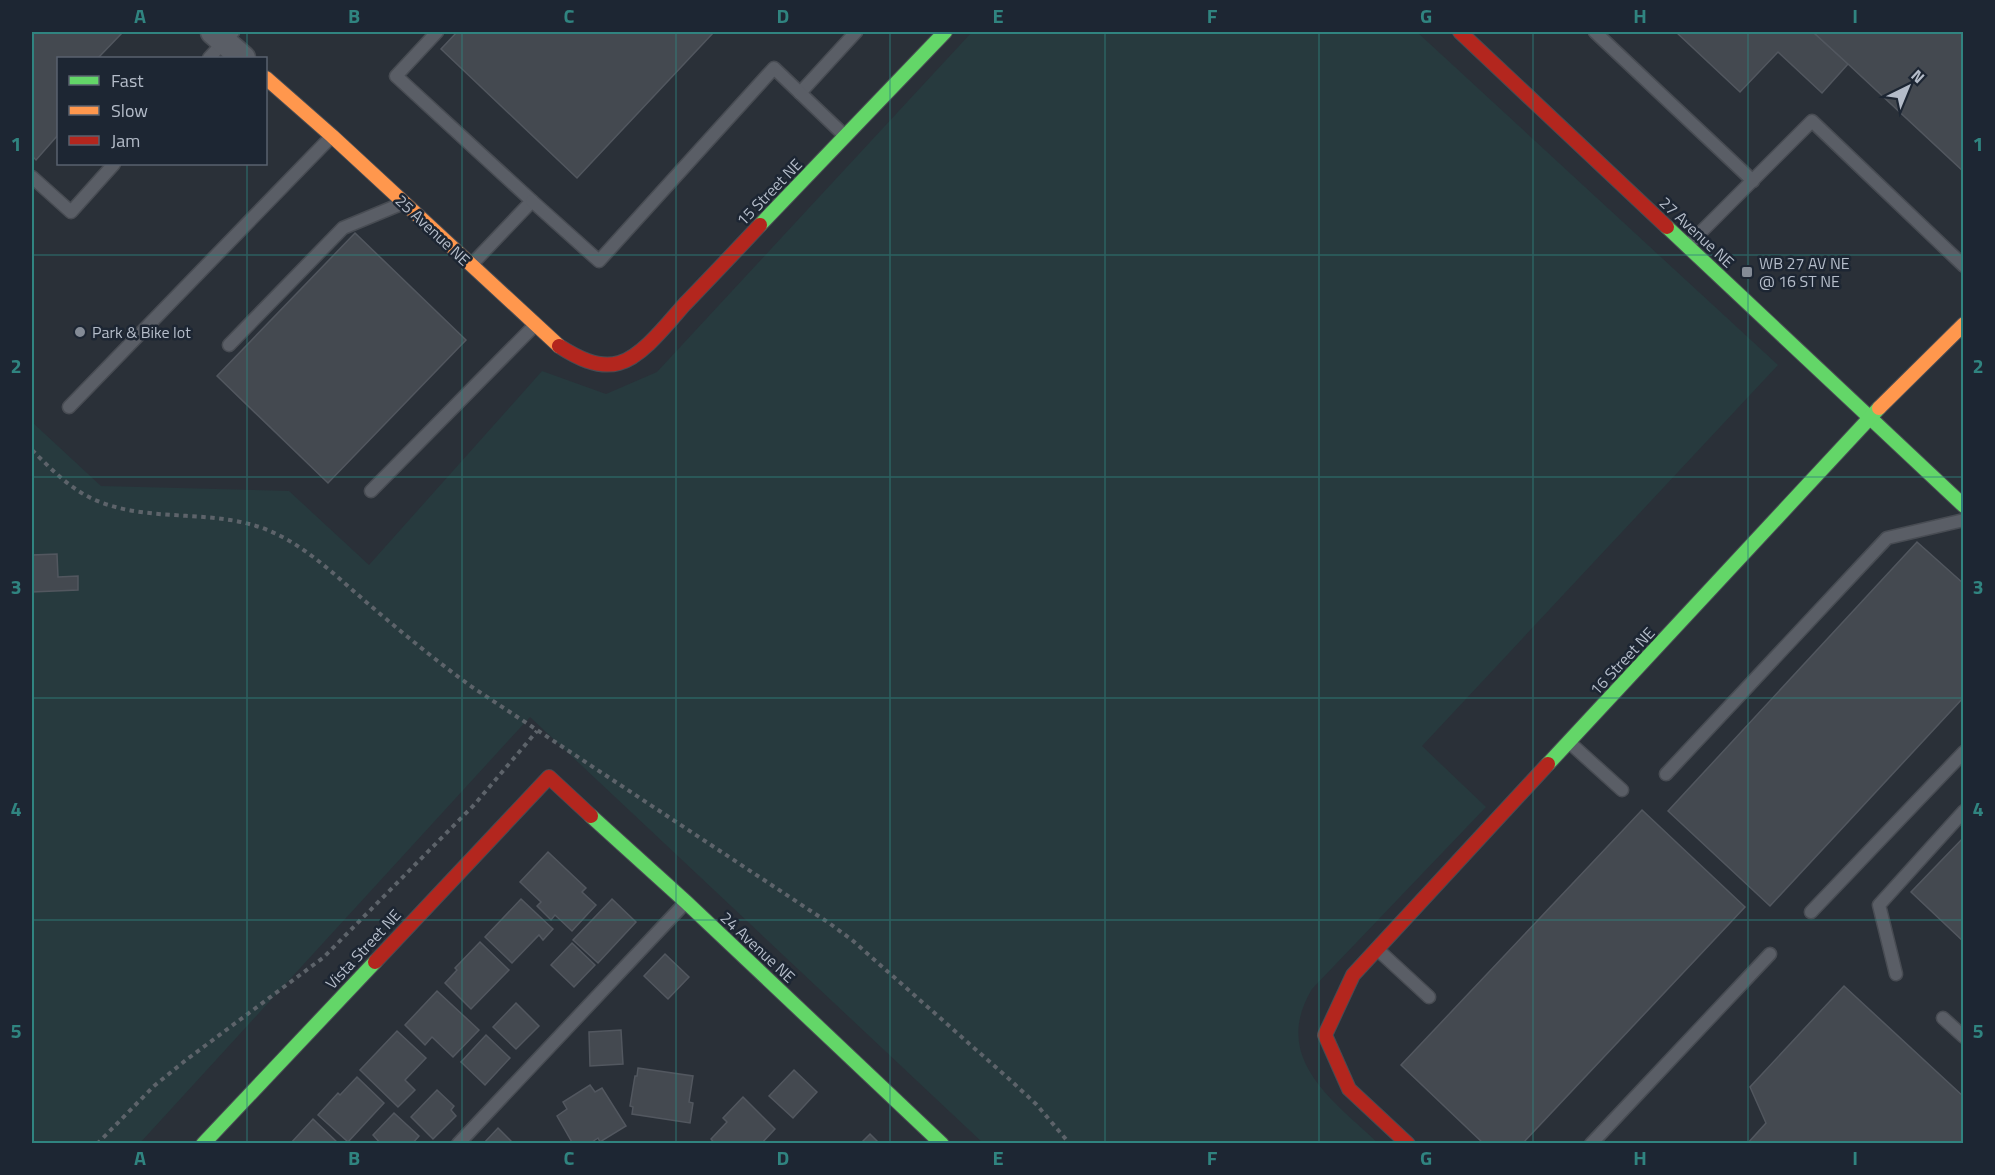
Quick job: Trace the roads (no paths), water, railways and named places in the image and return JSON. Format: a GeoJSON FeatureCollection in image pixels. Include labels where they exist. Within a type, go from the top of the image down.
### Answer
{"type":"FeatureCollection","features":[{"type":"Feature","properties":{"kind":"street","name":"15 Street NE"},"geometry":{"type":"LineString","coordinates":[[610,365],[630,359],[651,340],[945,32]]}},
{"type":"Feature","properties":{"kind":"street","name":"27 Avenue NE"},"geometry":{"type":"LineString","coordinates":[[1460,32],[1964,506]]}},
{"type":"Feature","properties":{"kind":"street"},"geometry":{"type":"LineString","coordinates":[[220,41],[242,57]]}},
{"type":"Feature","properties":{"kind":"street","name":"25 Avenue NE"},"geometry":{"type":"LineString","coordinates":[[267,79],[332,136],[555,344],[580,360],[610,365]]}},
{"type":"Feature","properties":{"kind":"street","name":"16 Street NE"},"geometry":{"type":"LineString","coordinates":[[1408,1143],[1349,1089],[1325,1035],[1353,975],[1870,417],[1962,330]]}},
{"type":"Feature","properties":{"kind":"street","name":"24 Avenue NE"},"geometry":{"type":"LineString","coordinates":[[549,777],[686,902],[942,1143]]}},
{"type":"Feature","properties":{"kind":"street","name":"Vista Street NE"},"geometry":{"type":"LineString","coordinates":[[203,1143],[549,777]]}},
{"type":"Feature","properties":{"kind":"lane"},"geometry":{"type":"LineString","coordinates":[[437,32],[396,76],[531,201],[600,261],[774,68],[845,136]]}},
{"type":"Feature","properties":{"kind":"lane"},"geometry":{"type":"LineString","coordinates":[[800,93],[856,32]]}},
{"type":"Feature","properties":{"kind":"lane"},"geometry":{"type":"LineString","coordinates":[[1595,32],[1753,180]]}},
{"type":"Feature","properties":{"kind":"lane"},"geometry":{"type":"LineString","coordinates":[[1687,246],[1812,122],[1964,266]]}},
{"type":"Feature","properties":{"kind":"lane"},"geometry":{"type":"LineString","coordinates":[[69,408],[332,136]]}},
{"type":"Feature","properties":{"kind":"lane"},"geometry":{"type":"LineString","coordinates":[[32,177],[71,212],[113,165]]}},
{"type":"Feature","properties":{"kind":"lane"},"geometry":{"type":"LineString","coordinates":[[471,266],[531,201]]}},
{"type":"Feature","properties":{"kind":"lane"},"geometry":{"type":"LineString","coordinates":[[229,345],[343,228],[404,203]]}},
{"type":"Feature","properties":{"kind":"lane"},"geometry":{"type":"LineString","coordinates":[[371,491],[535,325]]}},
{"type":"Feature","properties":{"kind":"lane"},"geometry":{"type":"LineString","coordinates":[[1666,774],[1887,538],[1964,520]]}},
{"type":"Feature","properties":{"kind":"lane"},"geometry":{"type":"LineString","coordinates":[[1569,742],[1622,790]]}},
{"type":"Feature","properties":{"kind":"lane"},"geometry":{"type":"LineString","coordinates":[[1811,912],[1964,752]]}},
{"type":"Feature","properties":{"kind":"lane"},"geometry":{"type":"LineString","coordinates":[[1896,974],[1879,905],[1964,811]]}},
{"type":"Feature","properties":{"kind":"lane"},"geometry":{"type":"LineString","coordinates":[[458,1143],[686,902]]}},
{"type":"Feature","properties":{"kind":"lane"},"geometry":{"type":"LineString","coordinates":[[1376,949],[1429,997]]}},
{"type":"Feature","properties":{"kind":"lane"},"geometry":{"type":"LineString","coordinates":[[1591,1143],[1770,954]]}},
{"type":"Feature","properties":{"kind":"lane"},"geometry":{"type":"LineString","coordinates":[[1943,1018],[1964,1037]]}},
{"type":"Feature","properties":{"kind":"place","name":"WB 27 AV NE @ 16 ST NE"},"geometry":{"type":"Point","coordinates":[1747,272]}},
{"type":"Feature","properties":{"kind":"place","name":"Park & Bike lot"},"geometry":{"type":"Point","coordinates":[80,332]}}]}
